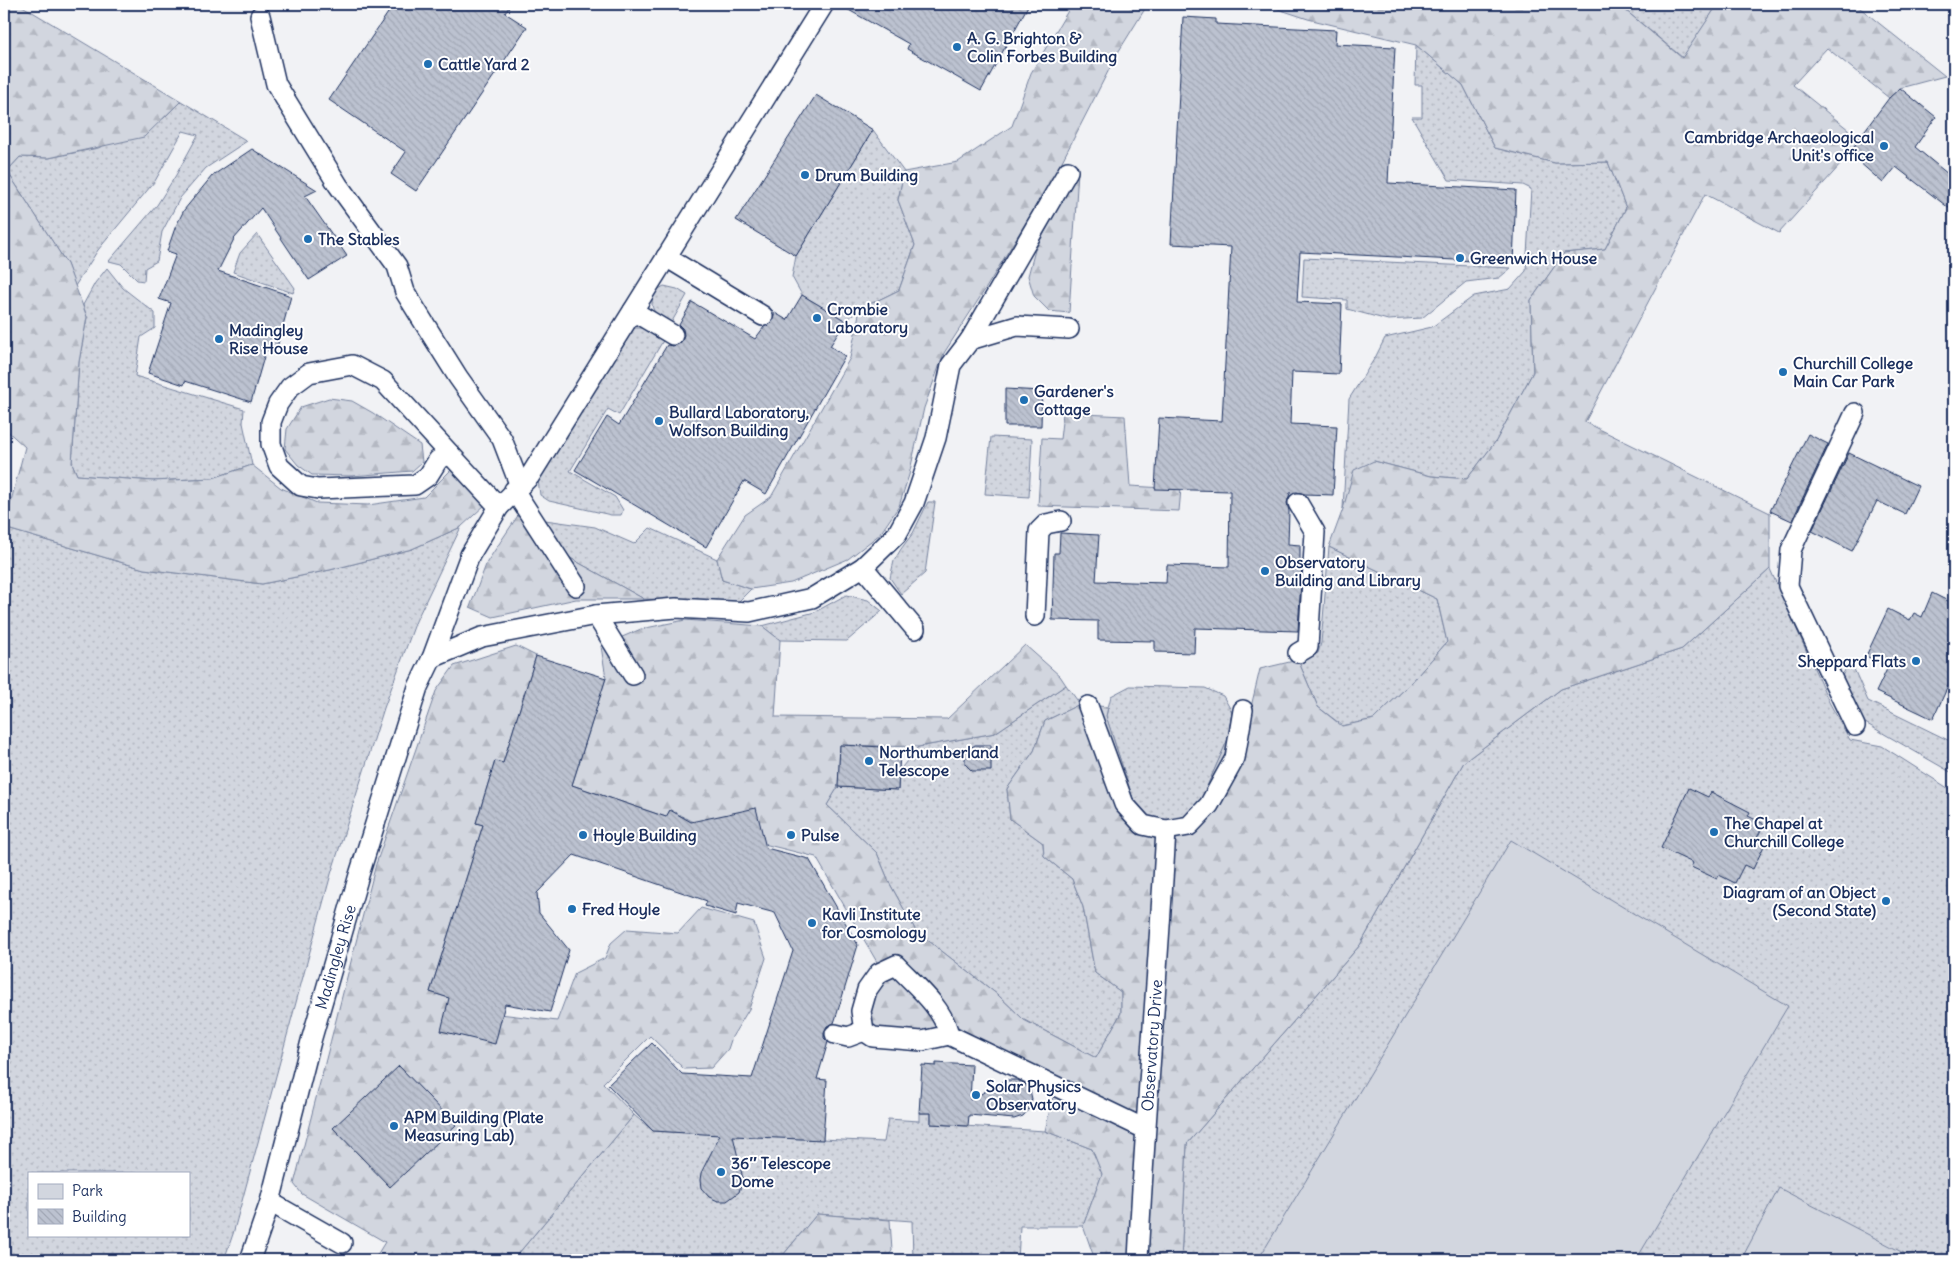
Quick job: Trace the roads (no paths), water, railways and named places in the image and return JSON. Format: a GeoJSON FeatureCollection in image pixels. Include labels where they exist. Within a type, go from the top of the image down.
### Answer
{"type":"FeatureCollection","features":[{"type":"Feature","properties":{"kind":"lane","name":"Madingley Rise"},"geometry":{"type":"LineString","coordinates":[[250,1260],[270,1202],[311,1041],[359,875],[418,687],[432,658],[470,555],[500,507],[530,476],[824,4]]}},
{"type":"Feature","properties":{"kind":"lane"},"geometry":{"type":"LineString","coordinates":[[260,16],[276,84],[338,185],[396,266],[405,292],[458,377],[502,439],[517,488],[576,586]]}},
{"type":"Feature","properties":{"kind":"lane"},"geometry":{"type":"LineString","coordinates":[[432,658],[482,637],[596,615],[676,608],[749,612],[812,598],[863,567],[897,534],[914,503],[936,438],[951,365],[970,340],[1068,171]]}},
{"type":"Feature","properties":{"kind":"lane"},"geometry":{"type":"LineString","coordinates":[[666,257],[763,316]]}},
{"type":"Feature","properties":{"kind":"lane"},"geometry":{"type":"LineString","coordinates":[[633,310],[673,335]]}},
{"type":"Feature","properties":{"kind":"lane"},"geometry":{"type":"LineString","coordinates":[[970,340],[1018,326],[1068,328]]}},
{"type":"Feature","properties":{"kind":"lane"},"geometry":{"type":"LineString","coordinates":[[450,454],[438,460],[428,476],[415,485],[318,489],[301,486],[279,466],[271,444],[272,422],[278,404],[290,387],[309,373],[352,365],[383,381],[500,507]]}},
{"type":"Feature","properties":{"kind":"lane"},"geometry":{"type":"LineString","coordinates":[[1855,412],[1791,550],[1788,586],[1855,726]]}},
{"type":"Feature","properties":{"kind":"lane"},"geometry":{"type":"LineString","coordinates":[[1298,503],[1315,532],[1308,647],[1298,653]]}},
{"type":"Feature","properties":{"kind":"lane"},"geometry":{"type":"LineString","coordinates":[[1035,616],[1039,531],[1046,524],[1061,521]]}},
{"type":"Feature","properties":{"kind":"lane"},"geometry":{"type":"LineString","coordinates":[[863,567],[915,629]]}},
{"type":"Feature","properties":{"kind":"lane"},"geometry":{"type":"LineString","coordinates":[[596,615],[633,675]]}},
{"type":"Feature","properties":{"kind":"lane"},"geometry":{"type":"LineString","coordinates":[[1088,706],[1124,804],[1143,825],[1166,830],[1189,826],[1209,805],[1235,758],[1243,710]]}},
{"type":"Feature","properties":{"kind":"lane","name":"Observatory Drive"},"geometry":{"type":"LineString","coordinates":[[1138,1260],[1145,1129],[1159,959],[1166,830]]}},
{"type":"Feature","properties":{"kind":"lane"},"geometry":{"type":"LineString","coordinates":[[949,1035],[946,1023],[937,1010],[896,965],[879,973],[868,990],[861,1011],[864,1031],[872,1037],[922,1041],[949,1035],[1145,1129]]}},
{"type":"Feature","properties":{"kind":"lane"},"geometry":{"type":"LineString","coordinates":[[835,1034],[848,1038],[864,1031]]}},
{"type":"Feature","properties":{"kind":"lane"},"geometry":{"type":"LineString","coordinates":[[270,1202],[342,1243]]}},
{"type":"Feature","properties":{"kind":"place","name":"A. G. Brighton & Colin Forbes Building"},"geometry":{"type":"Point","coordinates":[957,47]}},
{"type":"Feature","properties":{"kind":"place","name":"Cattle Yard 2"},"geometry":{"type":"Point","coordinates":[428,64]}},
{"type":"Feature","properties":{"kind":"place","name":"Cambridge Archaeological Unit's office"},"geometry":{"type":"Point","coordinates":[1884,146]}},
{"type":"Feature","properties":{"kind":"place","name":"Drum Building"},"geometry":{"type":"Point","coordinates":[805,175]}},
{"type":"Feature","properties":{"kind":"place","name":"The Stables"},"geometry":{"type":"Point","coordinates":[308,239]}},
{"type":"Feature","properties":{"kind":"place","name":"Greenwich House"},"geometry":{"type":"Point","coordinates":[1460,258]}},
{"type":"Feature","properties":{"kind":"place","name":"Crombie Laboratory"},"geometry":{"type":"Point","coordinates":[817,318]}},
{"type":"Feature","properties":{"kind":"place","name":"Madingley Rise House"},"geometry":{"type":"Point","coordinates":[219,339]}},
{"type":"Feature","properties":{"kind":"place","name":"Churchill College Main Car Park"},"geometry":{"type":"Point","coordinates":[1783,372]}},
{"type":"Feature","properties":{"kind":"place","name":"Gardener's Cottage"},"geometry":{"type":"Point","coordinates":[1024,400]}},
{"type":"Feature","properties":{"kind":"place","name":"Bullard Laboratory, Wolfson Building"},"geometry":{"type":"Point","coordinates":[659,421]}},
{"type":"Feature","properties":{"kind":"place","name":"Observatory Building and Library"},"geometry":{"type":"Point","coordinates":[1265,571]}},
{"type":"Feature","properties":{"kind":"place","name":"Sheppard Flats"},"geometry":{"type":"Point","coordinates":[1916,661]}},
{"type":"Feature","properties":{"kind":"place","name":"Northumberland Telescope"},"geometry":{"type":"Point","coordinates":[869,761]}},
{"type":"Feature","properties":{"kind":"place","name":"The Chapel at Churchill College"},"geometry":{"type":"Point","coordinates":[1714,832]}},
{"type":"Feature","properties":{"kind":"place","name":"Hoyle Building"},"geometry":{"type":"Point","coordinates":[583,835]}},
{"type":"Feature","properties":{"kind":"place","name":"Pulse"},"geometry":{"type":"Point","coordinates":[791,835]}},
{"type":"Feature","properties":{"kind":"place","name":"Diagram of an Object (Second State)"},"geometry":{"type":"Point","coordinates":[1886,901]}},
{"type":"Feature","properties":{"kind":"place","name":"Fred Hoyle"},"geometry":{"type":"Point","coordinates":[572,909]}},
{"type":"Feature","properties":{"kind":"place","name":"Kavli Institute for Cosmology"},"geometry":{"type":"Point","coordinates":[812,923]}},
{"type":"Feature","properties":{"kind":"place","name":"Solar Physics Observatory"},"geometry":{"type":"Point","coordinates":[976,1095]}},
{"type":"Feature","properties":{"kind":"place","name":"APM Building (Plate Measuring Lab)"},"geometry":{"type":"Point","coordinates":[394,1126]}},
{"type":"Feature","properties":{"kind":"place","name":"36″ Telescope Dome"},"geometry":{"type":"Point","coordinates":[721,1172]}}]}
